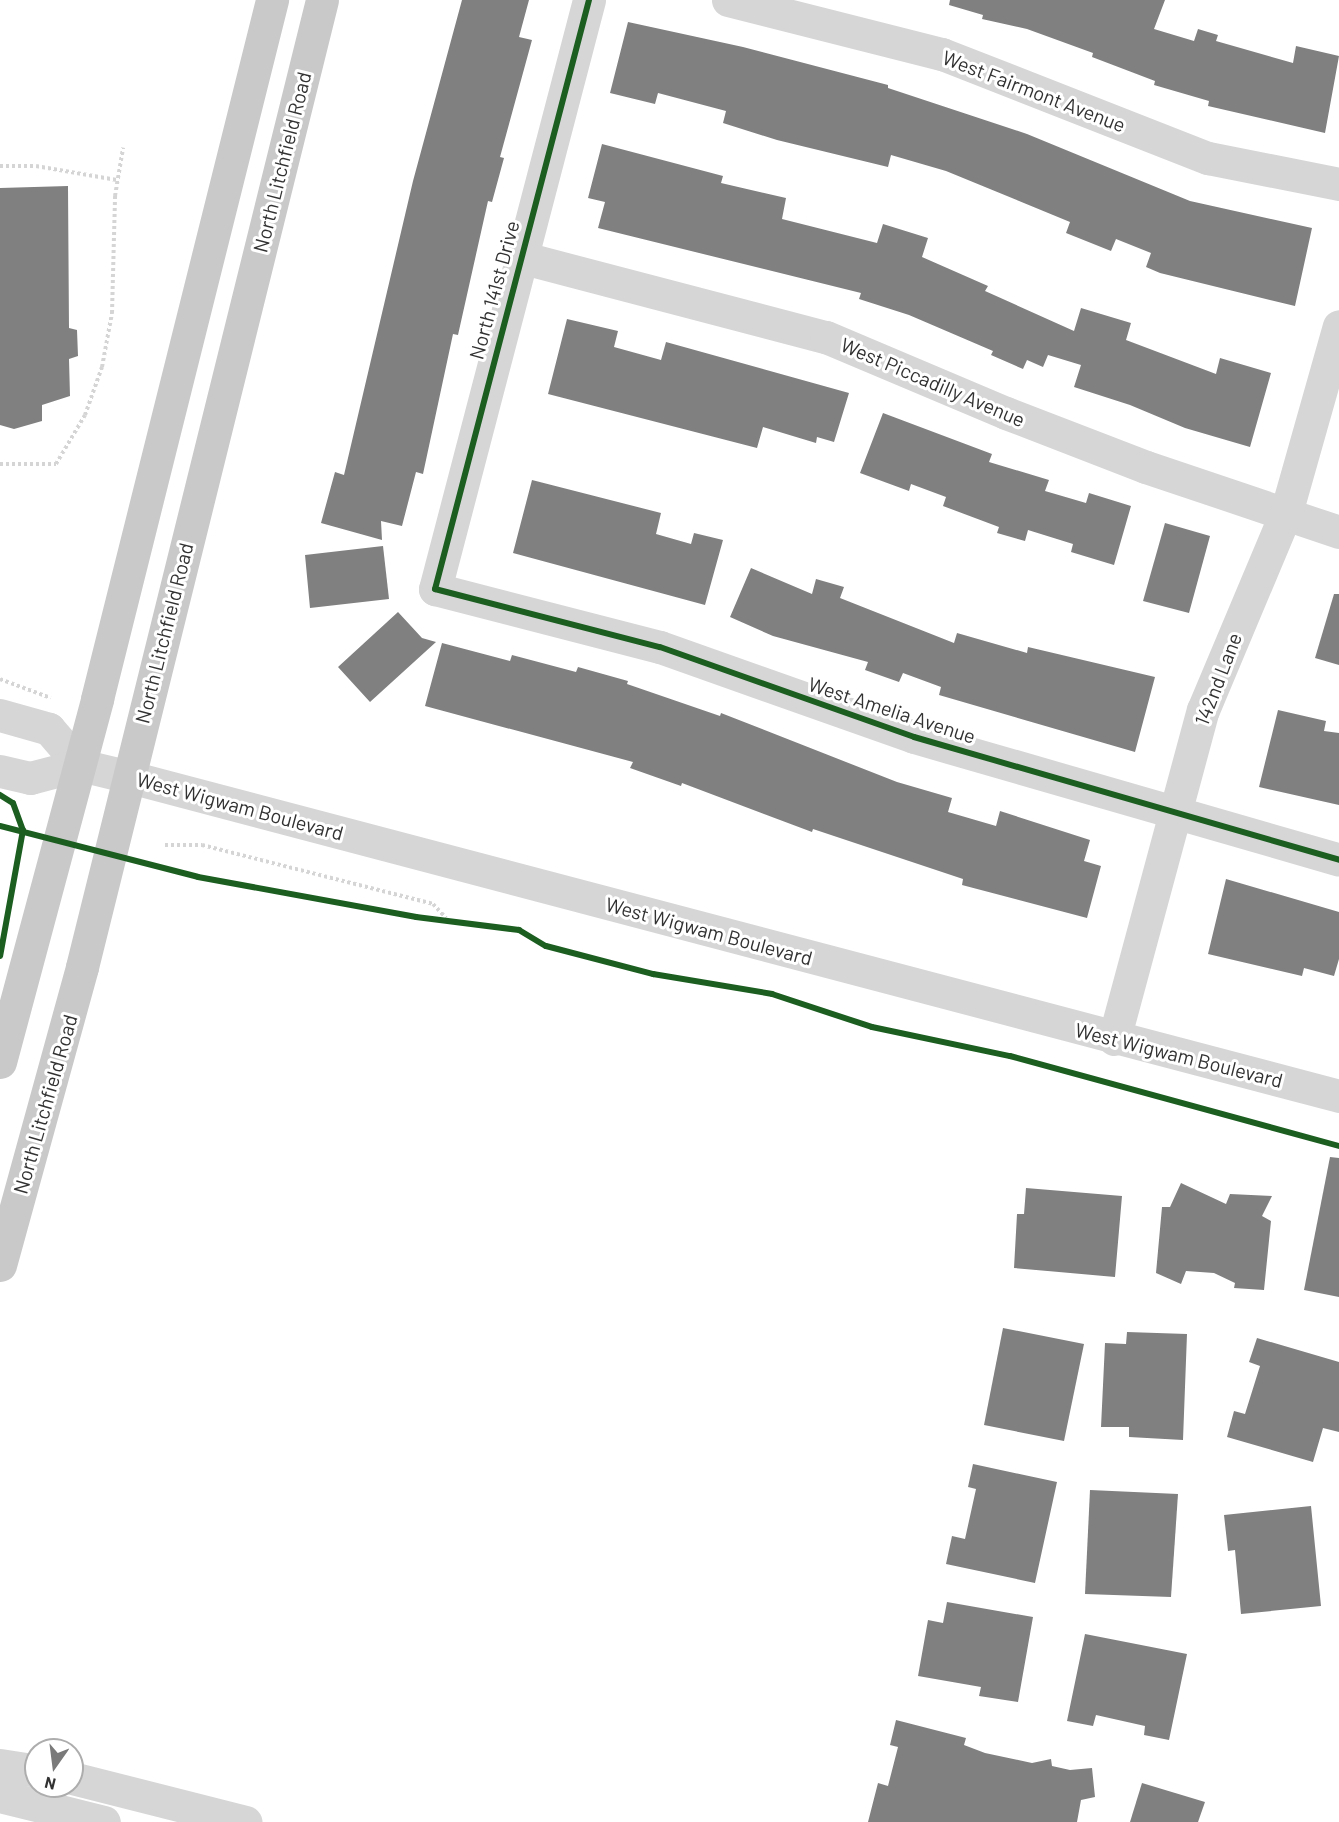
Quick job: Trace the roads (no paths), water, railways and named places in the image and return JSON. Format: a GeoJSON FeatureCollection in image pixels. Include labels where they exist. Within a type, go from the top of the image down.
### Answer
{"type":"FeatureCollection","features":[{"type":"Feature","properties":{"kind":"main road"},"geometry":{"type":"LineString","coordinates":[[0,1062],[80,765],[272,0]]}},
{"type":"Feature","properties":{"kind":"main road","name":"North Litchfield Road"},"geometry":{"type":"LineString","coordinates":[[0,1265],[67,1026],[322,0]]}},
{"type":"Feature","properties":{"kind":"street","name":"North 141st Drive"},"geometry":{"type":"LineString","coordinates":[[435,589],[589,0]]}},
{"type":"Feature","properties":{"kind":"street","name":"West Fairmont Avenue"},"geometry":{"type":"LineString","coordinates":[[728,0],[942,54],[1208,158],[1339,184]]}},
{"type":"Feature","properties":{"kind":"street","name":"West Piccadilly Avenue"},"geometry":{"type":"LineString","coordinates":[[520,257],[826,337],[1114,455],[1339,532]]}},
{"type":"Feature","properties":{"kind":"street","name":"142nd Lane"},"geometry":{"type":"LineString","coordinates":[[1114,1039],[1173,813],[1203,710],[1286,513],[1339,326]]}},
{"type":"Feature","properties":{"kind":"street","name":"West Amelia Avenue"},"geometry":{"type":"LineString","coordinates":[[435,589],[660,647],[914,737],[1339,860]]}},
{"type":"Feature","properties":{"kind":"street"},"geometry":{"type":"LineString","coordinates":[[0,715],[49,729],[80,765]]}},
{"type":"Feature","properties":{"kind":"street","name":"West Wigwam Boulevard"},"geometry":{"type":"LineString","coordinates":[[0,771],[30,778],[80,765],[130,777],[1114,1039],[1339,1096]]}},
{"type":"Feature","properties":{"kind":"street"},"geometry":{"type":"LineString","coordinates":[[0,1765],[24,1769]]}},
{"type":"Feature","properties":{"kind":"street"},"geometry":{"type":"LineString","coordinates":[[84,1781],[246,1822]]}},
{"type":"Feature","properties":{"kind":"street"},"geometry":{"type":"LineString","coordinates":[[0,1796],[104,1822]]}}]}
